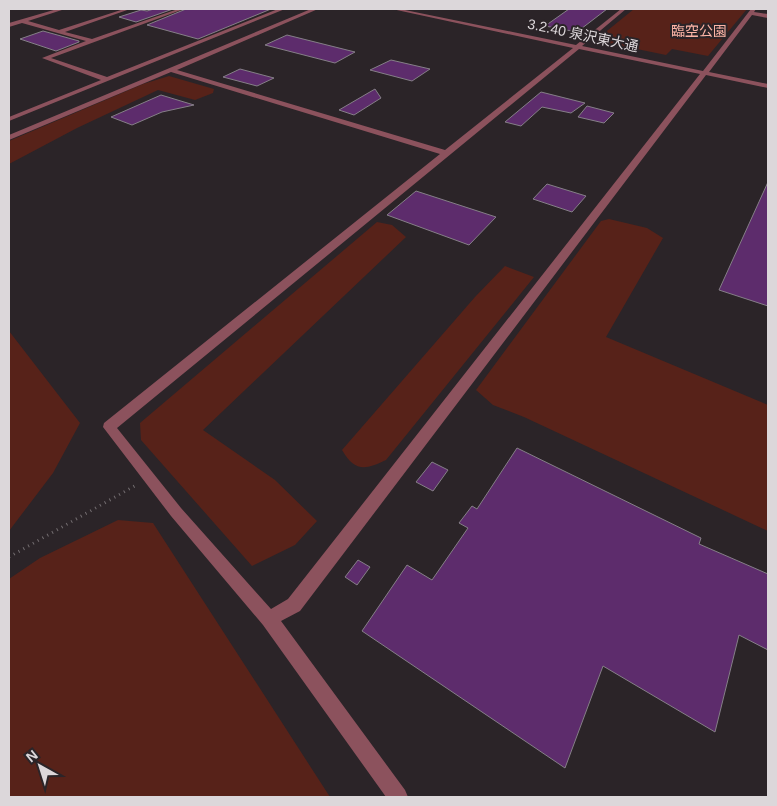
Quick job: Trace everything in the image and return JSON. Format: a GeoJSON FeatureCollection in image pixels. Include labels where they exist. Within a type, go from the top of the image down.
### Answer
{"type":"FeatureCollection","features":[{"type":"Feature","properties":{"kind":"street"},"geometry":{"type":"LineString","coordinates":[[9,25],[62,9]]}},
{"type":"Feature","properties":{"kind":"street"},"geometry":{"type":"LineString","coordinates":[[59,32],[128,9]]}},
{"type":"Feature","properties":{"kind":"street"},"geometry":{"type":"LineString","coordinates":[[108,80],[45,58],[182,9]]}},
{"type":"Feature","properties":{"kind":"street"},"geometry":{"type":"LineString","coordinates":[[9,119],[282,9]]}},
{"type":"Feature","properties":{"kind":"street"},"geometry":{"type":"LineString","coordinates":[[9,138],[316,9]]}},
{"type":"Feature","properties":{"kind":"street","name":"3.2.40 泉沢東大通"},"geometry":{"type":"LineString","coordinates":[[394,9],[706,70],[768,80]]}},
{"type":"Feature","properties":{"kind":"street","name":"3.2.40 泉沢東大通"},"geometry":{"type":"LineString","coordinates":[[412,9],[579,45]]}},
{"type":"Feature","properties":{"kind":"street"},"geometry":{"type":"LineString","coordinates":[[398,797],[269,619],[176,512],[109,427],[624,9]]}},
{"type":"Feature","properties":{"kind":"street"},"geometry":{"type":"LineString","coordinates":[[269,619],[294,605],[753,11],[768,16]]}},
{"type":"Feature","properties":{"kind":"street"},"geometry":{"type":"LineString","coordinates":[[22,21],[91,41]]}},
{"type":"Feature","properties":{"kind":"street"},"geometry":{"type":"LineString","coordinates":[[172,70],[446,153]]}},
{"type":"Feature","properties":{"kind":"street","name":"3.2.40 泉沢東大通"},"geometry":{"type":"LineString","coordinates":[[706,70],[768,86]]}},
{"type":"Feature","properties":{"kind":"path"},"geometry":{"type":"LineString","coordinates":[[9,557],[149,478]]}},
{"type":"Feature","properties":{"kind":"green space","name":"臨空公園"},"geometry":{"type":"Polygon","coordinates":[[[634,9],[747,9],[708,56],[672,49],[666,55],[603,42],[597,39],[634,9]]]}},
{"type":"Feature","properties":{"kind":"green space"},"geometry":{"type":"Polygon","coordinates":[[[169,76],[214,89],[213,93],[195,100],[158,90],[77,128],[9,164],[9,141],[143,84],[169,76]]]}},
{"type":"Feature","properties":{"kind":"green space"},"geometry":{"type":"Polygon","coordinates":[[[609,219],[647,228],[663,238],[606,337],[768,405],[768,531],[524,417],[493,405],[476,390],[601,221],[609,219]]]}},
{"type":"Feature","properties":{"kind":"green space"},"geometry":{"type":"Polygon","coordinates":[[[377,222],[392,225],[406,237],[203,430],[275,480],[317,521],[295,545],[252,566],[141,440],[140,423],[377,222]]]}},
{"type":"Feature","properties":{"kind":"green space"},"geometry":{"type":"Polygon","coordinates":[[[505,266],[534,277],[386,460],[366,467],[361,467],[351,462],[342,450],[475,297],[505,266]]]}},
{"type":"Feature","properties":{"kind":"green space"},"geometry":{"type":"Polygon","coordinates":[[[9,331],[80,423],[53,473],[9,531],[9,331]]]}},
{"type":"Feature","properties":{"kind":"green space"},"geometry":{"type":"Polygon","coordinates":[[[118,520],[153,523],[330,797],[9,797],[9,579],[40,558],[118,520]]]}},
{"type":"Feature","properties":{"kind":"building"},"geometry":{"type":"Polygon","coordinates":[[[173,9],[136,22],[119,17],[141,10],[173,9]]]}},
{"type":"Feature","properties":{"kind":"building"},"geometry":{"type":"Polygon","coordinates":[[[186,9],[271,9],[198,39],[147,25],[186,9]]]}},
{"type":"Feature","properties":{"kind":"building"},"geometry":{"type":"Polygon","coordinates":[[[569,9],[607,9],[577,32],[545,26],[569,9]]]}},
{"type":"Feature","properties":{"kind":"building"},"geometry":{"type":"Polygon","coordinates":[[[43,31],[79,42],[56,51],[20,39],[43,31]]]}},
{"type":"Feature","properties":{"kind":"building"},"geometry":{"type":"Polygon","coordinates":[[[287,35],[355,52],[335,63],[265,45],[287,35]]]}},
{"type":"Feature","properties":{"kind":"building"},"geometry":{"type":"Polygon","coordinates":[[[391,60],[430,69],[412,81],[370,70],[391,60]]]}},
{"type":"Feature","properties":{"kind":"building"},"geometry":{"type":"Polygon","coordinates":[[[240,69],[274,78],[257,86],[223,77],[240,69]]]}},
{"type":"Feature","properties":{"kind":"building"},"geometry":{"type":"Polygon","coordinates":[[[375,89],[381,98],[354,115],[339,110],[375,89]]]}},
{"type":"Feature","properties":{"kind":"building"},"geometry":{"type":"Polygon","coordinates":[[[541,92],[585,103],[571,113],[542,107],[521,126],[505,122],[541,92]]]}},
{"type":"Feature","properties":{"kind":"building"},"geometry":{"type":"Polygon","coordinates":[[[161,95],[194,105],[162,112],[132,125],[111,117],[161,95]]]}},
{"type":"Feature","properties":{"kind":"building"},"geometry":{"type":"Polygon","coordinates":[[[587,106],[614,113],[604,123],[578,117],[587,106]]]}},
{"type":"Feature","properties":{"kind":"building"},"geometry":{"type":"Polygon","coordinates":[[[768,182],[768,306],[719,290],[768,182]]]}},
{"type":"Feature","properties":{"kind":"building"},"geometry":{"type":"Polygon","coordinates":[[[547,184],[586,196],[572,212],[533,199],[547,184]]]}},
{"type":"Feature","properties":{"kind":"building"},"geometry":{"type":"Polygon","coordinates":[[[416,191],[496,217],[469,245],[387,215],[416,191]]]}},
{"type":"Feature","properties":{"kind":"building"},"geometry":{"type":"Polygon","coordinates":[[[517,448],[701,538],[699,544],[768,574],[768,650],[739,635],[715,732],[603,666],[565,768],[362,631],[407,565],[432,580],[468,528],[459,523],[472,506],[477,509],[517,448]]]}},
{"type":"Feature","properties":{"kind":"building"},"geometry":{"type":"Polygon","coordinates":[[[432,462],[448,470],[433,491],[416,482],[432,462]]]}},
{"type":"Feature","properties":{"kind":"building"},"geometry":{"type":"Polygon","coordinates":[[[358,560],[370,567],[357,585],[345,577],[358,560]]]}}]}
